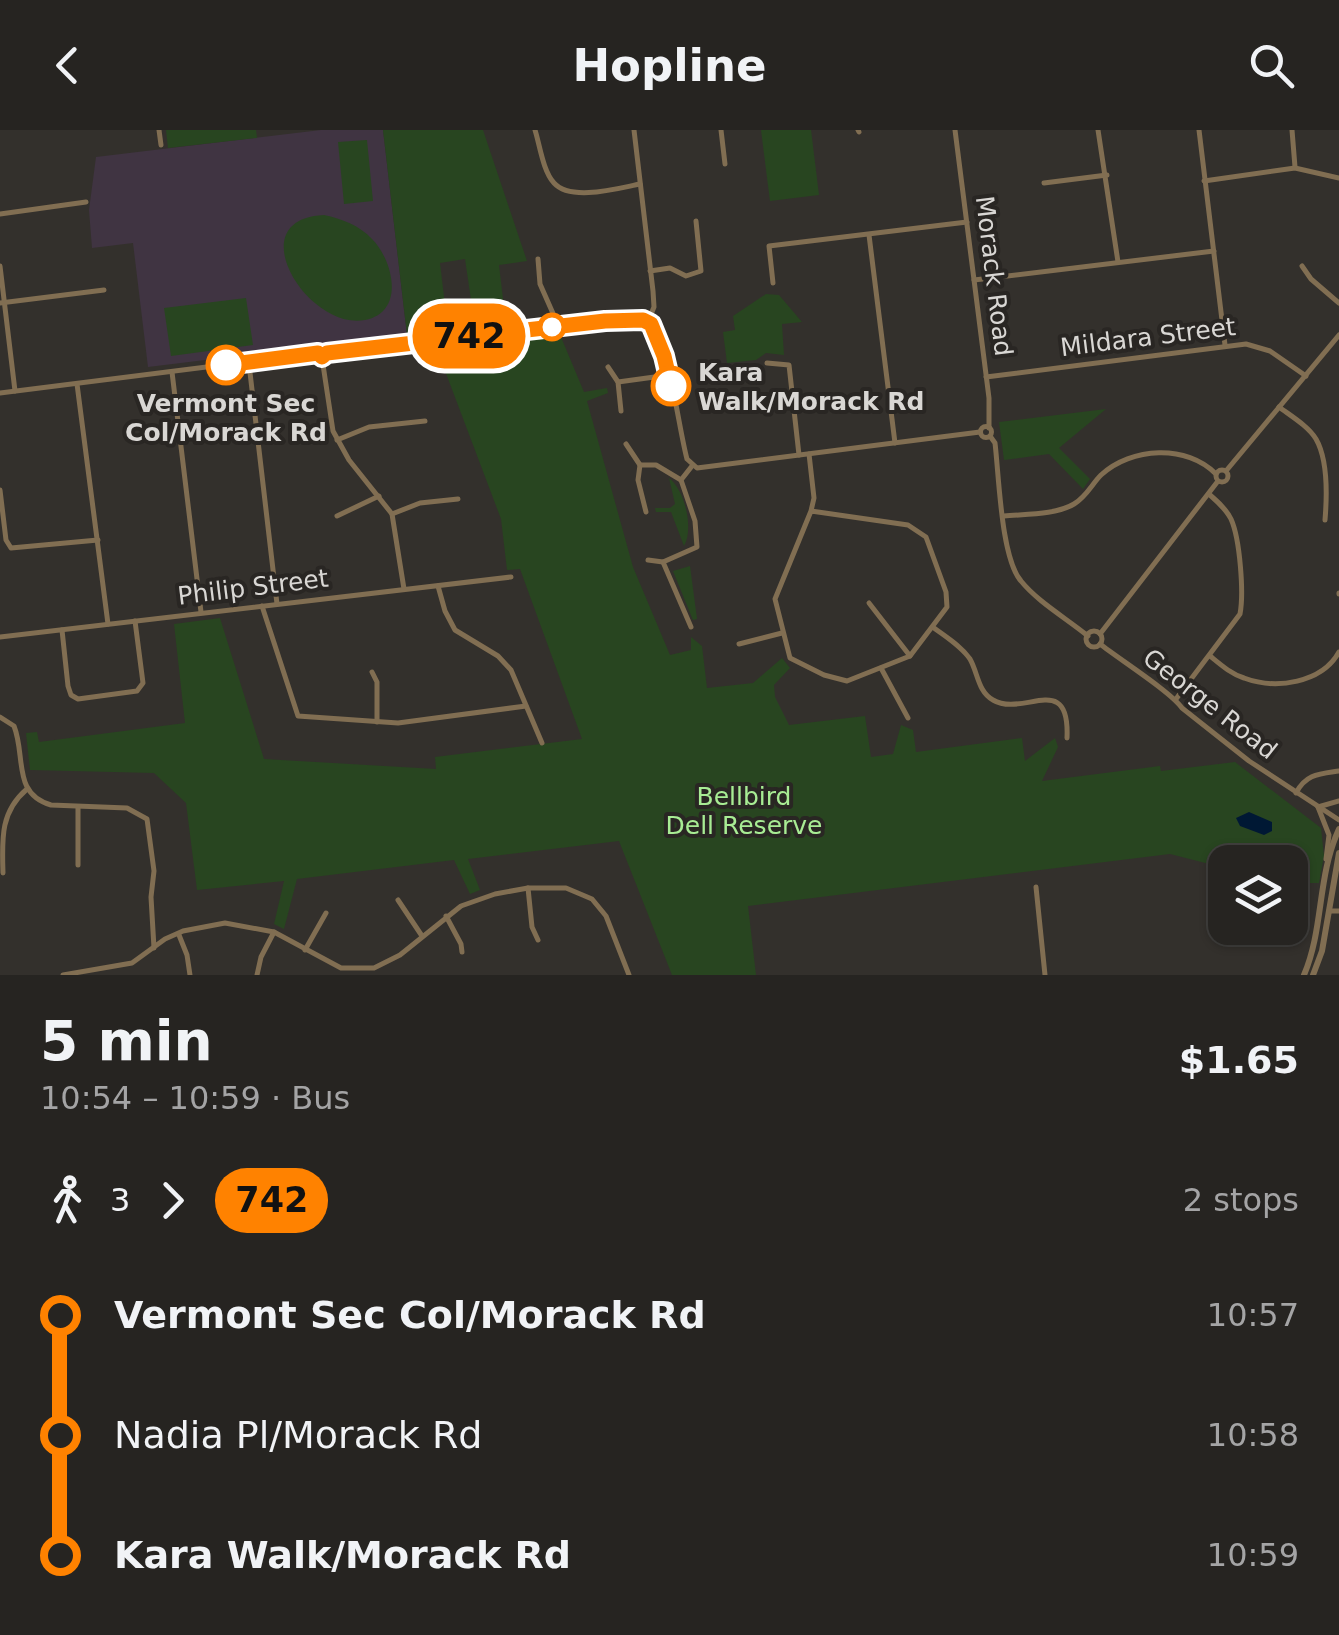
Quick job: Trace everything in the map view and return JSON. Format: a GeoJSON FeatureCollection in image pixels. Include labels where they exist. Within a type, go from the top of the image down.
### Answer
{"type":"FeatureCollection","features":[{"type":"Feature","properties":{"kind":"street"},"geometry":{"type":"LineString","coordinates":[[159,130],[161,145]]}},
{"type":"Feature","properties":{"kind":"street"},"geometry":{"type":"LineString","coordinates":[[535,130],[550,177],[562,190],[577,192],[640,184]]}},
{"type":"Feature","properties":{"kind":"street"},"geometry":{"type":"LineString","coordinates":[[634,130],[654,306],[649,319]]}},
{"type":"Feature","properties":{"kind":"street"},"geometry":{"type":"LineString","coordinates":[[721,130],[725,164]]}},
{"type":"Feature","properties":{"kind":"street","name":"Morack Road"},"geometry":{"type":"LineString","coordinates":[[955,130],[990,436]]}},
{"type":"Feature","properties":{"kind":"street"},"geometry":{"type":"LineString","coordinates":[[1098,130],[1118,262]]}},
{"type":"Feature","properties":{"kind":"street"},"geometry":{"type":"LineString","coordinates":[[1199,130],[1225,344]]}},
{"type":"Feature","properties":{"kind":"street"},"geometry":{"type":"LineString","coordinates":[[1292,130],[1295,168]]}},
{"type":"Feature","properties":{"kind":"street"},"geometry":{"type":"LineString","coordinates":[[1204,181],[1295,168],[1339,178]]}},
{"type":"Feature","properties":{"kind":"street"},"geometry":{"type":"LineString","coordinates":[[1044,183],[1107,175]]}},
{"type":"Feature","properties":{"kind":"street"},"geometry":{"type":"LineString","coordinates":[[0,214],[86,202]]}},
{"type":"Feature","properties":{"kind":"street"},"geometry":{"type":"LineString","coordinates":[[650,271],[670,268],[686,276],[702,271],[696,220]]}},
{"type":"Feature","properties":{"kind":"street"},"geometry":{"type":"LineString","coordinates":[[774,283],[769,246],[967,222]]}},
{"type":"Feature","properties":{"kind":"street"},"geometry":{"type":"LineString","coordinates":[[870,235],[895,443]]}},
{"type":"Feature","properties":{"kind":"street"},"geometry":{"type":"LineString","coordinates":[[974,280],[1214,251]]}},
{"type":"Feature","properties":{"kind":"street"},"geometry":{"type":"LineString","coordinates":[[538,260],[540,284],[559,327]]}},
{"type":"Feature","properties":{"kind":"street"},"geometry":{"type":"LineString","coordinates":[[0,266],[15,391]]}},
{"type":"Feature","properties":{"kind":"street"},"geometry":{"type":"LineString","coordinates":[[1302,266],[1339,303]]}},
{"type":"Feature","properties":{"kind":"street"},"geometry":{"type":"LineString","coordinates":[[2,303],[104,290]]}},
{"type":"Feature","properties":{"kind":"street"},"geometry":{"type":"LineString","coordinates":[[0,393],[649,319]]}},
{"type":"Feature","properties":{"kind":"street"},"geometry":{"type":"LineString","coordinates":[[649,319],[664,356],[692,466]]}},
{"type":"Feature","properties":{"kind":"street"},"geometry":{"type":"LineString","coordinates":[[1100,644],[1100,634],[1210,495],[1220,470],[1226,472],[1339,335]]}},
{"type":"Feature","properties":{"kind":"street","name":"Mildara Street"},"geometry":{"type":"LineString","coordinates":[[986,378],[1225,344],[1246,344],[1270,351],[1306,376]]}},
{"type":"Feature","properties":{"kind":"street"},"geometry":{"type":"LineString","coordinates":[[322,354],[330,420],[337,440],[392,514],[404,589]]}},
{"type":"Feature","properties":{"kind":"street"},"geometry":{"type":"LineString","coordinates":[[767,363],[788,365],[796,359]]}},
{"type":"Feature","properties":{"kind":"street"},"geometry":{"type":"LineString","coordinates":[[249,362],[277,604]]}},
{"type":"Feature","properties":{"kind":"street"},"geometry":{"type":"LineString","coordinates":[[788,365],[799,455]]}},
{"type":"Feature","properties":{"kind":"street"},"geometry":{"type":"LineString","coordinates":[[608,367],[618,382],[621,411]]}},
{"type":"Feature","properties":{"kind":"street"},"geometry":{"type":"LineString","coordinates":[[172,372],[201,613]]}},
{"type":"Feature","properties":{"kind":"street"},"geometry":{"type":"LineString","coordinates":[[618,382],[669,374]]}},
{"type":"Feature","properties":{"kind":"street"},"geometry":{"type":"LineString","coordinates":[[78,384],[108,624]]}},
{"type":"Feature","properties":{"kind":"street"},"geometry":{"type":"LineString","coordinates":[[1279,407],[1308,430],[1320,446],[1325,520]]}},
{"type":"Feature","properties":{"kind":"street"},"geometry":{"type":"LineString","coordinates":[[337,440],[369,427],[425,421]]}},
{"type":"Feature","properties":{"kind":"street"},"geometry":{"type":"LineString","coordinates":[[692,466],[710,467],[989,428]]}},
{"type":"Feature","properties":{"kind":"street"},"geometry":{"type":"LineString","coordinates":[[980,432],[995,443],[1010,558],[1020,580],[1088,636],[1100,634]]}},
{"type":"Feature","properties":{"kind":"street"},"geometry":{"type":"LineString","coordinates":[[626,444],[640,465],[638,480],[646,512]]}},
{"type":"Feature","properties":{"kind":"street"},"geometry":{"type":"LineString","coordinates":[[1004,516],[1073,505],[1114,465],[1148,453],[1186,456],[1202,462],[1217,478]]}},
{"type":"Feature","properties":{"kind":"street"},"geometry":{"type":"LineString","coordinates":[[808,454],[814,498],[775,599],[786,650],[796,663],[847,681],[910,656],[944,614],[948,600],[926,536],[908,525],[811,511]]}},
{"type":"Feature","properties":{"kind":"street"},"geometry":{"type":"LineString","coordinates":[[640,465],[656,465],[681,480],[695,521],[696,547],[663,562],[648,560]]}},
{"type":"Feature","properties":{"kind":"street"},"geometry":{"type":"LineString","coordinates":[[681,480],[692,466]]}},
{"type":"Feature","properties":{"kind":"street"},"geometry":{"type":"LineString","coordinates":[[0,490],[6,540],[11,548],[98,540]]}},
{"type":"Feature","properties":{"kind":"street"},"geometry":{"type":"LineString","coordinates":[[1176,699],[1240,614],[1243,600],[1234,527],[1210,495]]}},
{"type":"Feature","properties":{"kind":"street"},"geometry":{"type":"LineString","coordinates":[[338,516],[379,496]]}},
{"type":"Feature","properties":{"kind":"street"},"geometry":{"type":"LineString","coordinates":[[392,514],[420,503],[458,499]]}},
{"type":"Feature","properties":{"kind":"street"},"geometry":{"type":"LineString","coordinates":[[663,562],[690,627]]}},
{"type":"Feature","properties":{"kind":"street","name":"Philip Street"},"geometry":{"type":"LineString","coordinates":[[0,637],[511,577]]}},
{"type":"Feature","properties":{"kind":"street"},"geometry":{"type":"LineString","coordinates":[[437,585],[444,611],[455,630],[505,663],[542,744]]}},
{"type":"Feature","properties":{"kind":"street"},"geometry":{"type":"LineString","coordinates":[[869,603],[910,656]]}},
{"type":"Feature","properties":{"kind":"street"},"geometry":{"type":"LineString","coordinates":[[262,606],[298,716],[398,722],[526,706]]}},
{"type":"Feature","properties":{"kind":"street"},"geometry":{"type":"LineString","coordinates":[[62,630],[71,695],[78,699],[136,692],[143,684],[135,621]]}},
{"type":"Feature","properties":{"kind":"street"},"geometry":{"type":"LineString","coordinates":[[934,628],[968,657],[981,687],[993,700],[1009,704],[1043,699],[1059,705],[1065,714],[1067,738]]}},
{"type":"Feature","properties":{"kind":"street"},"geometry":{"type":"LineString","coordinates":[[739,644],[782,633]]}},
{"type":"Feature","properties":{"kind":"street","name":"George Road"},"geometry":{"type":"LineString","coordinates":[[1088,636],[1089,644],[1100,644],[1162,693],[1176,699],[1249,762],[1339,820]]}},
{"type":"Feature","properties":{"kind":"street"},"geometry":{"type":"LineString","coordinates":[[1210,656],[1240,677],[1276,683],[1319,674],[1339,652]]}},
{"type":"Feature","properties":{"kind":"street"},"geometry":{"type":"LineString","coordinates":[[882,668],[908,718]]}},
{"type":"Feature","properties":{"kind":"street"},"geometry":{"type":"LineString","coordinates":[[372,672],[377,682],[378,722]]}},
{"type":"Feature","properties":{"kind":"street"},"geometry":{"type":"LineString","coordinates":[[0,717],[16,730],[27,789],[45,804],[127,808],[147,819],[154,871],[154,948]]}},
{"type":"Feature","properties":{"kind":"street"},"geometry":{"type":"LineString","coordinates":[[1296,793],[1303,780],[1339,771]]}},
{"type":"Feature","properties":{"kind":"street"},"geometry":{"type":"LineString","coordinates":[[3,874],[2,821],[27,789]]}},
{"type":"Feature","properties":{"kind":"street"},"geometry":{"type":"LineString","coordinates":[[1314,975],[1322,951],[1328,834],[1318,807],[1339,801]]}},
{"type":"Feature","properties":{"kind":"street"},"geometry":{"type":"LineString","coordinates":[[78,807],[78,865]]}},
{"type":"Feature","properties":{"kind":"street"},"geometry":{"type":"LineString","coordinates":[[1326,862],[1339,830]]}},
{"type":"Feature","properties":{"kind":"street"},"geometry":{"type":"LineString","coordinates":[[1304,975],[1339,853]]}},
{"type":"Feature","properties":{"kind":"street"},"geometry":{"type":"LineString","coordinates":[[528,888],[532,927],[538,940]]}},
{"type":"Feature","properties":{"kind":"street"},"geometry":{"type":"LineString","coordinates":[[63,975],[132,963],[176,934],[204,924],[224,923],[274,932],[341,968],[375,972],[446,916],[477,900],[528,888],[566,888],[592,898],[606,916],[628,975]]}},
{"type":"Feature","properties":{"kind":"street"},"geometry":{"type":"LineString","coordinates":[[1036,888],[1045,975]]}},
{"type":"Feature","properties":{"kind":"street"},"geometry":{"type":"LineString","coordinates":[[398,900],[422,936]]}},
{"type":"Feature","properties":{"kind":"street"},"geometry":{"type":"LineString","coordinates":[[1324,910],[1339,911]]}},
{"type":"Feature","properties":{"kind":"street"},"geometry":{"type":"LineString","coordinates":[[305,950],[326,913]]}},
{"type":"Feature","properties":{"kind":"street"},"geometry":{"type":"LineString","coordinates":[[446,916],[462,952]]}},
{"type":"Feature","properties":{"kind":"street"},"geometry":{"type":"LineString","coordinates":[[152,921],[156,931],[176,934]]}},
{"type":"Feature","properties":{"kind":"street"},"geometry":{"type":"LineString","coordinates":[[257,975],[274,932]]}},
{"type":"Feature","properties":{"kind":"street"},"geometry":{"type":"LineString","coordinates":[[176,934],[187,954],[190,975]]}},
{"type":"Feature","properties":{"kind":"shaded area"},"geometry":{"type":"Polygon","coordinates":[[[321,130],[383,130],[407,335],[148,367],[133,243],[92,248],[89,210],[96,157],[321,130]]]}},
{"type":"Feature","properties":{"kind":"green space"},"geometry":{"type":"Polygon","coordinates":[[[166,130],[256,130],[257,138],[168,148],[166,130]]]}},
{"type":"Feature","properties":{"kind":"green space"},"geometry":{"type":"Polygon","coordinates":[[[383,130],[483,130],[527,261],[499,265],[506,324],[475,327],[465,259],[440,263],[448,330],[407,335],[383,130]]]}},
{"type":"Feature","properties":{"kind":"green space"},"geometry":{"type":"Polygon","coordinates":[[[761,130],[811,130],[819,195],[770,201],[761,130]]]}},
{"type":"Feature","properties":{"kind":"green space"},"geometry":{"type":"Polygon","coordinates":[[[367,140],[373,201],[344,204],[338,142],[367,140]]]}},
{"type":"Feature","properties":{"kind":"green space"},"geometry":{"type":"Polygon","coordinates":[[[324,215],[362,230],[386,259],[391,296],[378,315],[365,320],[343,319],[322,309],[304,293],[291,273],[284,253],[286,235],[299,221],[324,215]]]}},
{"type":"Feature","properties":{"kind":"green space"},"geometry":{"type":"Polygon","coordinates":[[[766,294],[779,295],[802,322],[782,324],[784,355],[766,353],[756,360],[727,363],[723,332],[735,330],[733,316],[766,294]]]}},
{"type":"Feature","properties":{"kind":"green space"},"geometry":{"type":"Polygon","coordinates":[[[246,298],[253,345],[171,356],[164,308],[246,298]]]}},
{"type":"Feature","properties":{"kind":"green space","name":"Bellbird Dell Reserve"},"geometry":{"type":"Polygon","coordinates":[[[561,337],[584,392],[607,388],[608,393],[587,401],[633,567],[670,655],[691,650],[691,637],[702,646],[707,688],[753,683],[782,658],[790,668],[774,685],[775,697],[789,725],[865,716],[871,757],[893,754],[901,725],[913,730],[916,752],[1022,738],[1025,761],[1055,738],[1058,747],[1042,781],[1160,766],[1161,771],[1235,762],[1321,828],[1324,856],[1319,883],[1308,883],[1308,845],[1208,845],[1208,864],[1170,854],[748,906],[756,975],[672,975],[619,841],[468,859],[480,890],[470,894],[454,860],[297,879],[284,929],[274,924],[284,881],[197,890],[186,803],[154,773],[30,770],[26,733],[37,732],[39,742],[185,723],[174,624],[220,618],[264,759],[436,769],[435,757],[582,739],[520,569],[507,570],[501,519],[436,347],[561,337]]]}},
{"type":"Feature","properties":{"kind":"green space"},"geometry":{"type":"Polygon","coordinates":[[[1106,409],[1059,448],[1090,479],[1083,489],[1049,454],[1004,460],[999,422],[1106,409]]]}},
{"type":"Feature","properties":{"kind":"green space"},"geometry":{"type":"Polygon","coordinates":[[[669,478],[680,491],[686,510],[688,530],[684,546],[671,512],[656,512],[655,508],[675,504],[669,478]]]}},
{"type":"Feature","properties":{"kind":"green space"},"geometry":{"type":"Polygon","coordinates":[[[690,566],[697,619],[693,620],[673,571],[690,566]]]}},
{"type":"Feature","properties":{"kind":"water"},"geometry":{"type":"Polygon","coordinates":[[[1249,812],[1272,822],[1272,831],[1264,835],[1240,826],[1236,818],[1249,812]]]}},
{"type":"Feature","properties":{"kind":"bus line","name":"742"},"geometry":{"type":"LineString","coordinates":[[226,365],[318,353],[322,357],[327,353],[605,321],[643,320],[654,328],[671,386]]}},
{"type":"Feature","properties":{"kind":"place","name":"Vermont Sec Col/Morack Rd"},"geometry":{"type":"Point","coordinates":[226,365]}},
{"type":"Feature","properties":{"kind":"place","name":"Kara Walk/Morack Rd"},"geometry":{"type":"Point","coordinates":[671,386]}}]}
